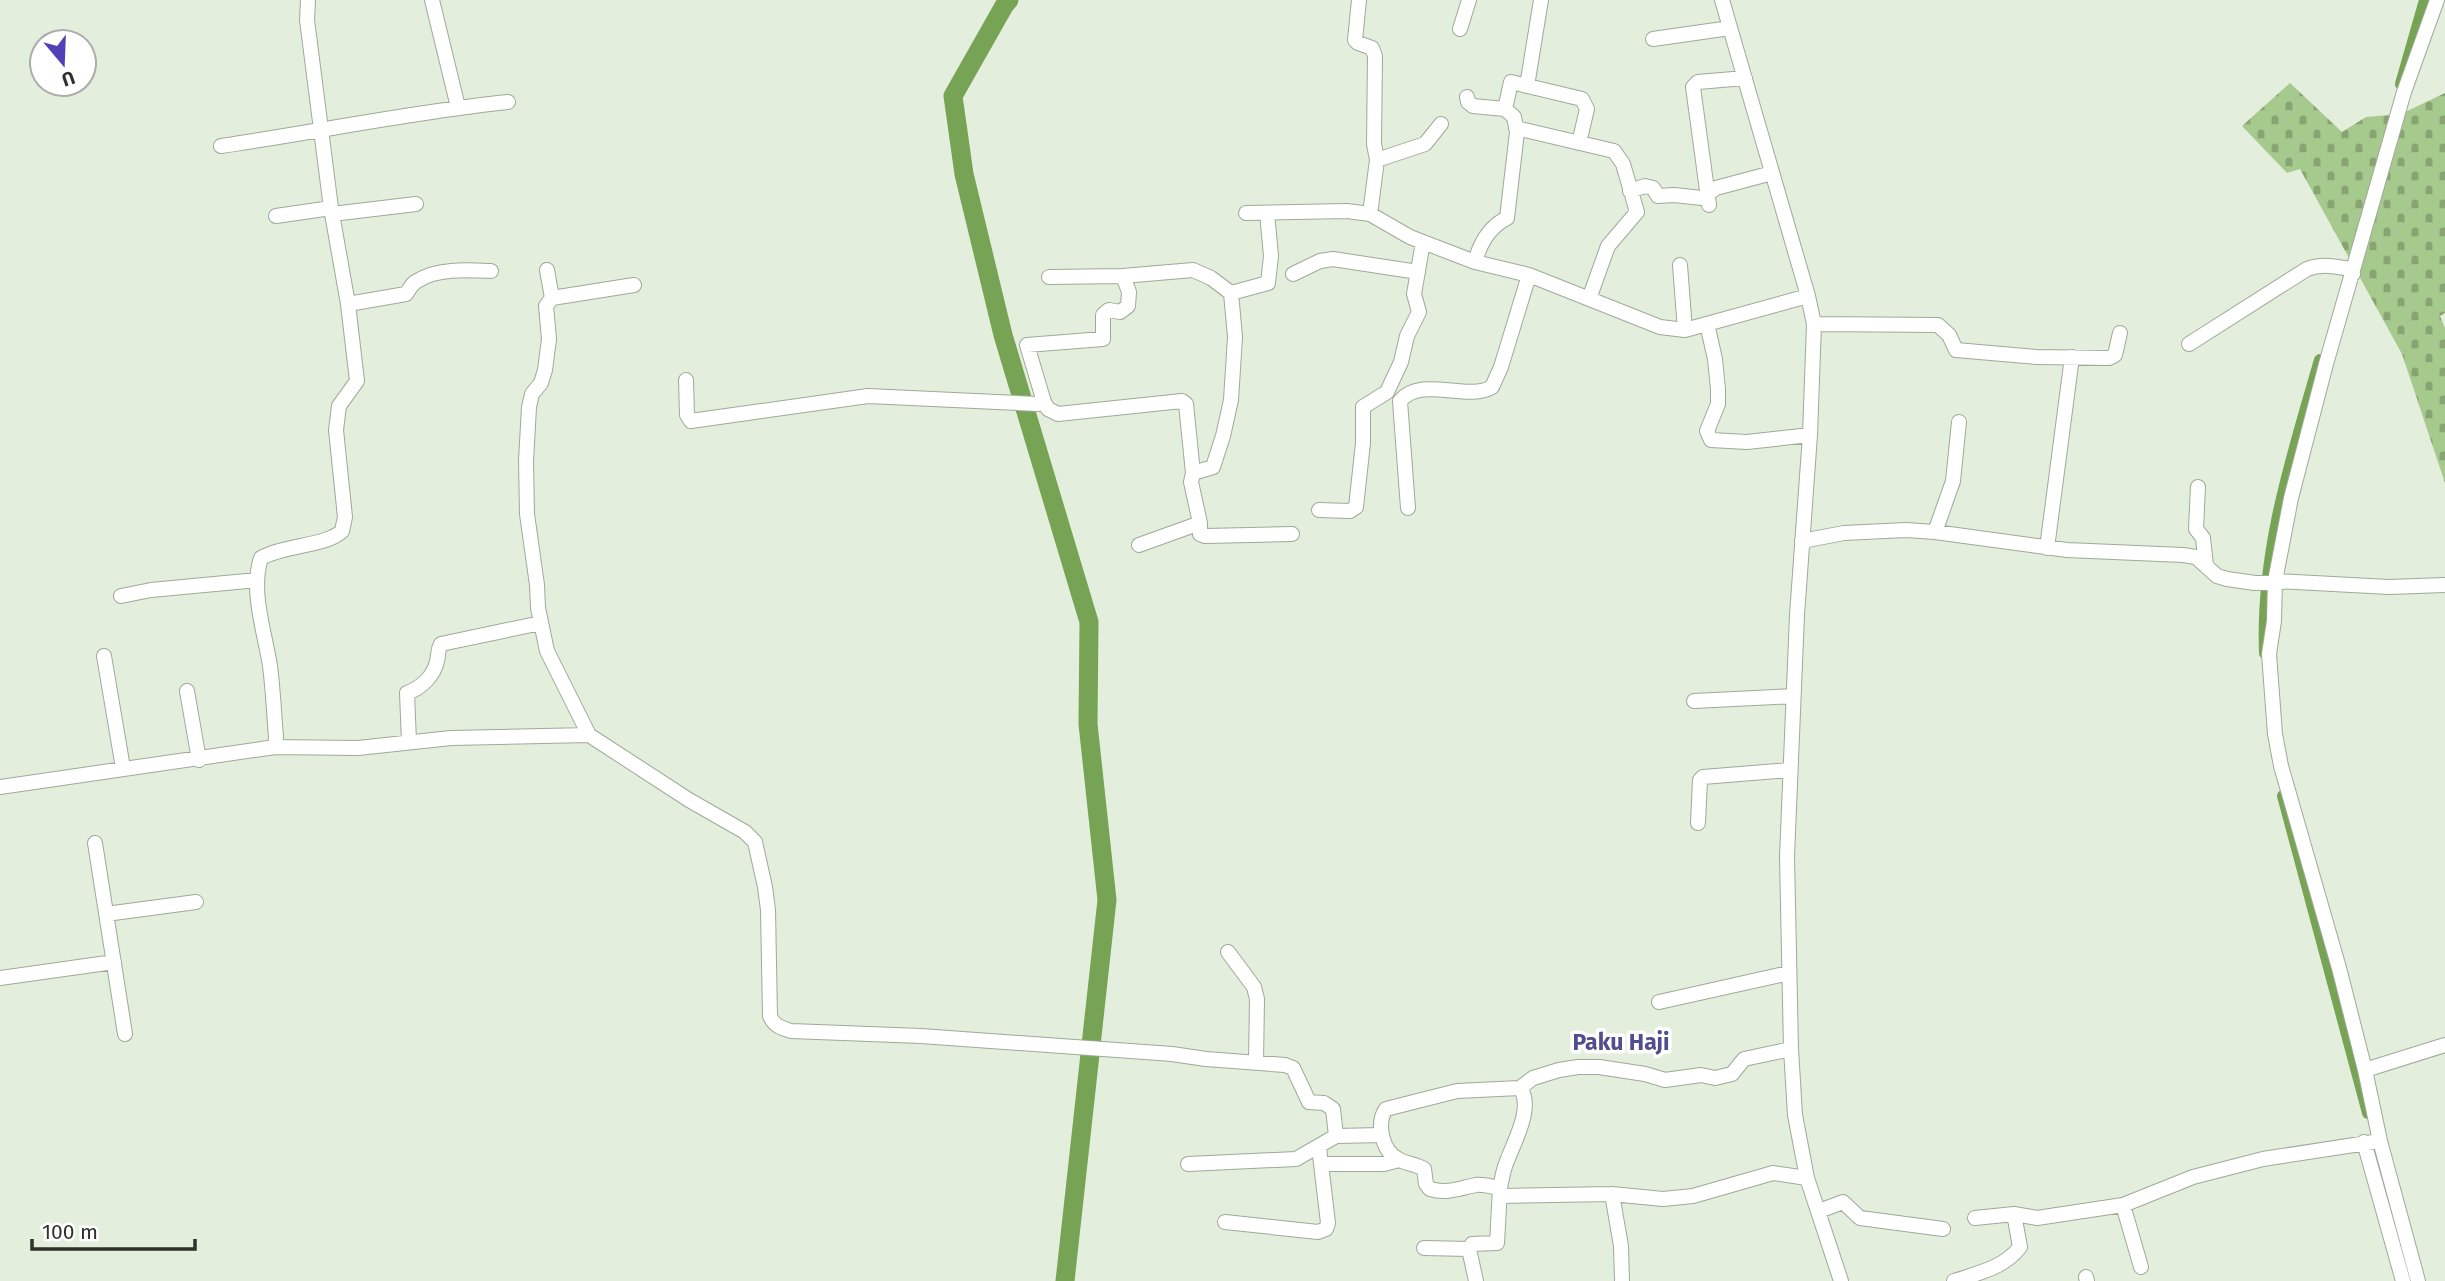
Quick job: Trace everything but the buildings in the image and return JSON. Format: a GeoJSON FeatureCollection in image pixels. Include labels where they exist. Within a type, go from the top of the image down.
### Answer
{"type":"FeatureCollection","features":[{"type":"Feature","properties":{"kind":"street"},"geometry":{"type":"LineString","coordinates":[[275,747],[270,669],[257,579],[261,558],[273,551],[332,538],[338,535],[344,526],[336,430],[339,406],[355,384],[357,373],[331,211],[307,20],[308,0]]}},
{"type":"Feature","properties":{"kind":"street"},"geometry":{"type":"LineString","coordinates":[[432,0],[458,107]]}},
{"type":"Feature","properties":{"kind":"street"},"geometry":{"type":"LineString","coordinates":[[1359,0],[1355,40],[1372,48],[1376,55],[1374,144],[1377,160],[1370,214]]}},
{"type":"Feature","properties":{"kind":"street"},"geometry":{"type":"LineString","coordinates":[[1460,29],[1469,0]]}},
{"type":"Feature","properties":{"kind":"street"},"geometry":{"type":"LineString","coordinates":[[1527,86],[1531,75],[1541,0]]}},
{"type":"Feature","properties":{"kind":"street"},"geometry":{"type":"LineString","coordinates":[[1722,0],[1814,324],[1810,435],[1793,696],[1787,857],[1791,1049],[1795,1115],[1807,1178],[1841,1281]]}},
{"type":"Feature","properties":{"kind":"street"},"geometry":{"type":"LineString","coordinates":[[2403,1281],[2372,1141],[2365,1070],[2281,766],[2275,734],[2269,654],[2274,621],[2267,583],[2326,364],[2347,270],[2404,92],[2437,0]]}},
{"type":"Feature","properties":{"kind":"street"},"geometry":{"type":"LineString","coordinates":[[1653,39],[1730,28]]}},
{"type":"Feature","properties":{"kind":"street"},"geometry":{"type":"LineString","coordinates":[[1709,200],[1693,87],[1698,82],[1745,78]]}},
{"type":"Feature","properties":{"kind":"street"},"geometry":{"type":"LineString","coordinates":[[1505,109],[1510,82],[1582,99],[1587,109],[1579,143]]}},
{"type":"Feature","properties":{"kind":"street"},"geometry":{"type":"LineString","coordinates":[[1467,97],[1468,103],[1473,106],[1505,109],[1514,117],[1516,128],[1507,218],[1495,224],[1485,238],[1475,262]]}},
{"type":"Feature","properties":{"kind":"street"},"geometry":{"type":"LineString","coordinates":[[221,146],[458,107],[508,102]]}},
{"type":"Feature","properties":{"kind":"street"},"geometry":{"type":"LineString","coordinates":[[1377,160],[1425,144],[1441,124]]}},
{"type":"Feature","properties":{"kind":"street"},"geometry":{"type":"LineString","coordinates":[[1516,128],[1614,150],[1623,164],[1636,206],[1636,216],[1608,246],[1589,299]]}},
{"type":"Feature","properties":{"kind":"street"},"geometry":{"type":"LineString","coordinates":[[1709,200],[1716,188],[1772,173]]}},
{"type":"Feature","properties":{"kind":"street"},"geometry":{"type":"LineString","coordinates":[[1630,191],[1645,186],[1653,188],[1658,196],[1674,195],[1709,200]]}},
{"type":"Feature","properties":{"kind":"street"},"geometry":{"type":"LineString","coordinates":[[276,216],[416,204]]}},
{"type":"Feature","properties":{"kind":"street"},"geometry":{"type":"LineString","coordinates":[[1247,213],[1347,211],[1370,214],[1423,242],[1475,262],[1529,275],[1660,327],[1685,330],[1808,296]]}},
{"type":"Feature","properties":{"kind":"street"},"geometry":{"type":"LineString","coordinates":[[1231,293],[1264,286],[1269,281],[1271,256],[1267,213]]}},
{"type":"Feature","properties":{"kind":"street"},"geometry":{"type":"LineString","coordinates":[[1319,510],[1350,511],[1356,507],[1363,443],[1363,407],[1387,392],[1401,362],[1407,335],[1419,312],[1414,295],[1423,242]]}},
{"type":"Feature","properties":{"kind":"street"},"geometry":{"type":"LineString","coordinates":[[1293,274],[1333,258],[1418,272]]}},
{"type":"Feature","properties":{"kind":"street"},"geometry":{"type":"LineString","coordinates":[[1680,265],[1685,330]]}},
{"type":"Feature","properties":{"kind":"street"},"geometry":{"type":"LineString","coordinates":[[2189,344],[2307,269],[2319,265],[2347,270]]}},
{"type":"Feature","properties":{"kind":"street"},"geometry":{"type":"LineString","coordinates":[[348,304],[406,294],[414,282],[425,277],[463,270],[491,271]]}},
{"type":"Feature","properties":{"kind":"street"},"geometry":{"type":"LineString","coordinates":[[548,270],[552,298]]}},
{"type":"Feature","properties":{"kind":"street"},"geometry":{"type":"LineString","coordinates":[[1049,277],[1123,276],[1193,270],[1211,278],[1231,293],[1235,337],[1229,414],[1213,467],[1193,473]]}},
{"type":"Feature","properties":{"kind":"street"},"geometry":{"type":"LineString","coordinates":[[1387,392],[1407,394],[1440,389],[1481,391],[1492,387],[1501,367],[1529,275]]}},
{"type":"Feature","properties":{"kind":"street"},"geometry":{"type":"LineString","coordinates":[[1123,276],[1129,292],[1128,306],[1120,312],[1109,310],[1103,315],[1103,339],[1027,345],[1041,403],[1058,414],[1182,401],[1186,404],[1193,473],[1191,482],[1200,523],[1199,532],[1205,536],[1292,534]]}},
{"type":"Feature","properties":{"kind":"street"},"geometry":{"type":"LineString","coordinates":[[634,285],[552,298],[546,306],[549,339],[545,370],[529,407],[526,461],[527,514],[541,623],[547,651],[589,735],[689,800],[745,832],[755,842],[768,910],[770,1016],[773,1023],[791,1031],[921,1036],[1292,1067],[1308,1102],[1324,1103],[1333,1109],[1336,1136]]}},
{"type":"Feature","properties":{"kind":"street"},"geometry":{"type":"LineString","coordinates":[[1707,324],[1718,389],[1718,404],[1707,430],[1711,440],[1747,442],[1810,435]]}},
{"type":"Feature","properties":{"kind":"street"},"geometry":{"type":"LineString","coordinates":[[1814,324],[1938,325],[1945,329],[1953,347],[1960,351],[2072,357],[2112,357],[2117,351],[2120,333]]}},
{"type":"Feature","properties":{"kind":"street"},"geometry":{"type":"LineString","coordinates":[[2047,548],[2072,357]]}},
{"type":"Feature","properties":{"kind":"street"},"geometry":{"type":"LineString","coordinates":[[686,380],[687,415],[691,421],[868,396],[1041,403]]}},
{"type":"Feature","properties":{"kind":"street"},"geometry":{"type":"LineString","coordinates":[[1407,394],[1400,403],[1408,508]]}},
{"type":"Feature","properties":{"kind":"street"},"geometry":{"type":"LineString","coordinates":[[1935,532],[1953,481],[1959,422]]}},
{"type":"Feature","properties":{"kind":"street"},"geometry":{"type":"LineString","coordinates":[[2198,487],[2196,529],[2203,538],[2206,565]]}},
{"type":"Feature","properties":{"kind":"street"},"geometry":{"type":"LineString","coordinates":[[1139,545],[1200,523]]}},
{"type":"Feature","properties":{"kind":"street"},"geometry":{"type":"LineString","coordinates":[[1802,541],[1844,533],[1906,530],[2097,553],[2183,555],[2196,557],[2217,576],[2267,583],[2389,587],[2445,585]]}},
{"type":"Feature","properties":{"kind":"street"},"geometry":{"type":"LineString","coordinates":[[121,596],[151,590],[257,579]]}},
{"type":"Feature","properties":{"kind":"street"},"geometry":{"type":"LineString","coordinates":[[409,742],[407,693],[419,689],[429,677],[441,644],[541,623]]}},
{"type":"Feature","properties":{"kind":"street"},"geometry":{"type":"LineString","coordinates":[[104,656],[123,768]]}},
{"type":"Feature","properties":{"kind":"street"},"geometry":{"type":"LineString","coordinates":[[187,691],[199,760]]}},
{"type":"Feature","properties":{"kind":"street"},"geometry":{"type":"LineString","coordinates":[[1693,701],[1793,696]]}},
{"type":"Feature","properties":{"kind":"street"},"geometry":{"type":"LineString","coordinates":[[0,787],[275,747],[358,748],[484,736],[589,735]]}},
{"type":"Feature","properties":{"kind":"street"},"geometry":{"type":"LineString","coordinates":[[1698,823],[1701,778],[1790,770]]}},
{"type":"Feature","properties":{"kind":"street"},"geometry":{"type":"LineString","coordinates":[[95,843],[125,1034]]}},
{"type":"Feature","properties":{"kind":"street"},"geometry":{"type":"LineString","coordinates":[[106,914],[196,902]]}},
{"type":"Feature","properties":{"kind":"street"},"geometry":{"type":"LineString","coordinates":[[1228,952],[1254,987],[1257,999],[1255,1062]]}},
{"type":"Feature","properties":{"kind":"street"},"geometry":{"type":"LineString","coordinates":[[0,978],[114,962]]}},
{"type":"Feature","properties":{"kind":"street"},"geometry":{"type":"LineString","coordinates":[[1659,1002],[1789,973]]}},
{"type":"Feature","properties":{"kind":"street"},"geometry":{"type":"LineString","coordinates":[[2365,1070],[2445,1045]]}},
{"type":"Feature","properties":{"kind":"street"},"geometry":{"type":"LineString","coordinates":[[1791,1049],[1744,1059],[1732,1074],[1714,1079],[1701,1075],[1665,1080],[1599,1067],[1578,1067],[1533,1078],[1520,1088],[1457,1091],[1388,1108],[1382,1115],[1381,1135],[1392,1155],[1424,1169],[1428,1187],[1435,1191],[1455,1192],[1485,1185],[1500,1192],[1612,1194],[1663,1199],[1693,1196],[1773,1173],[1807,1178]]}},
{"type":"Feature","properties":{"kind":"street"},"geometry":{"type":"LineString","coordinates":[[1476,1281],[1469,1249],[1472,1244],[1497,1243],[1500,1192],[1506,1163],[1521,1125],[1525,1100],[1520,1088]]}},
{"type":"Feature","properties":{"kind":"street"},"geometry":{"type":"LineString","coordinates":[[1188,1164],[1296,1159],[1336,1136],[1381,1135]]}},
{"type":"Feature","properties":{"kind":"street"},"geometry":{"type":"LineString","coordinates":[[1975,1218],[2014,1214],[2037,1217],[2123,1205],[2193,1178],[2252,1162],[2372,1141]]}},
{"type":"Feature","properties":{"kind":"street"},"geometry":{"type":"LineString","coordinates":[[2372,1141],[2418,1281]]}},
{"type":"Feature","properties":{"kind":"street"},"geometry":{"type":"LineString","coordinates":[[1225,1222],[1323,1231],[1328,1223],[1319,1147]]}},
{"type":"Feature","properties":{"kind":"street"},"geometry":{"type":"LineString","coordinates":[[1321,1164],[1384,1164],[1399,1160]]}},
{"type":"Feature","properties":{"kind":"street"},"geometry":{"type":"LineString","coordinates":[[1612,1194],[1621,1246],[1622,1281]]}},
{"type":"Feature","properties":{"kind":"street"},"geometry":{"type":"LineString","coordinates":[[1819,1211],[1843,1202],[1860,1218],[1943,1229]]}},
{"type":"Feature","properties":{"kind":"street"},"geometry":{"type":"LineString","coordinates":[[2123,1205],[2140,1267]]}},
{"type":"Feature","properties":{"kind":"street"},"geometry":{"type":"LineString","coordinates":[[1954,1281],[1983,1276],[2007,1261],[2020,1247],[2014,1214]]}},
{"type":"Feature","properties":{"kind":"street"},"geometry":{"type":"LineString","coordinates":[[1424,1248],[1469,1249]]}},
{"type":"Feature","properties":{"kind":"green space"},"geometry":{"type":"Polygon","coordinates":[[[2290,83],[2342,132],[2366,117],[2401,114],[2445,93],[2445,313],[2440,316],[2445,328],[2445,483],[2402,354],[2300,169],[2287,173],[2242,126],[2290,83]]]}},
{"type":"Feature","properties":{"kind":"waterway"},"geometry":{"type":"LineString","coordinates":[[1009,0],[953,96],[964,174],[1003,335],[1089,622],[1088,724],[1107,900],[1065,1281]]}},
{"type":"Feature","properties":{"kind":"waterway"},"geometry":{"type":"LineString","coordinates":[[2401,84],[2425,0]]}},
{"type":"Feature","properties":{"kind":"waterway"},"geometry":{"type":"LineString","coordinates":[[2265,653],[2265,615],[2273,541],[2289,468],[2320,360]]}},
{"type":"Feature","properties":{"kind":"waterway"},"geometry":{"type":"LineString","coordinates":[[2283,796],[2368,1113]]}},
{"type":"Feature","properties":{"kind":"district","name":"Paku Haji"},"geometry":{"type":"Point","coordinates":[1621,1042]}}]}
